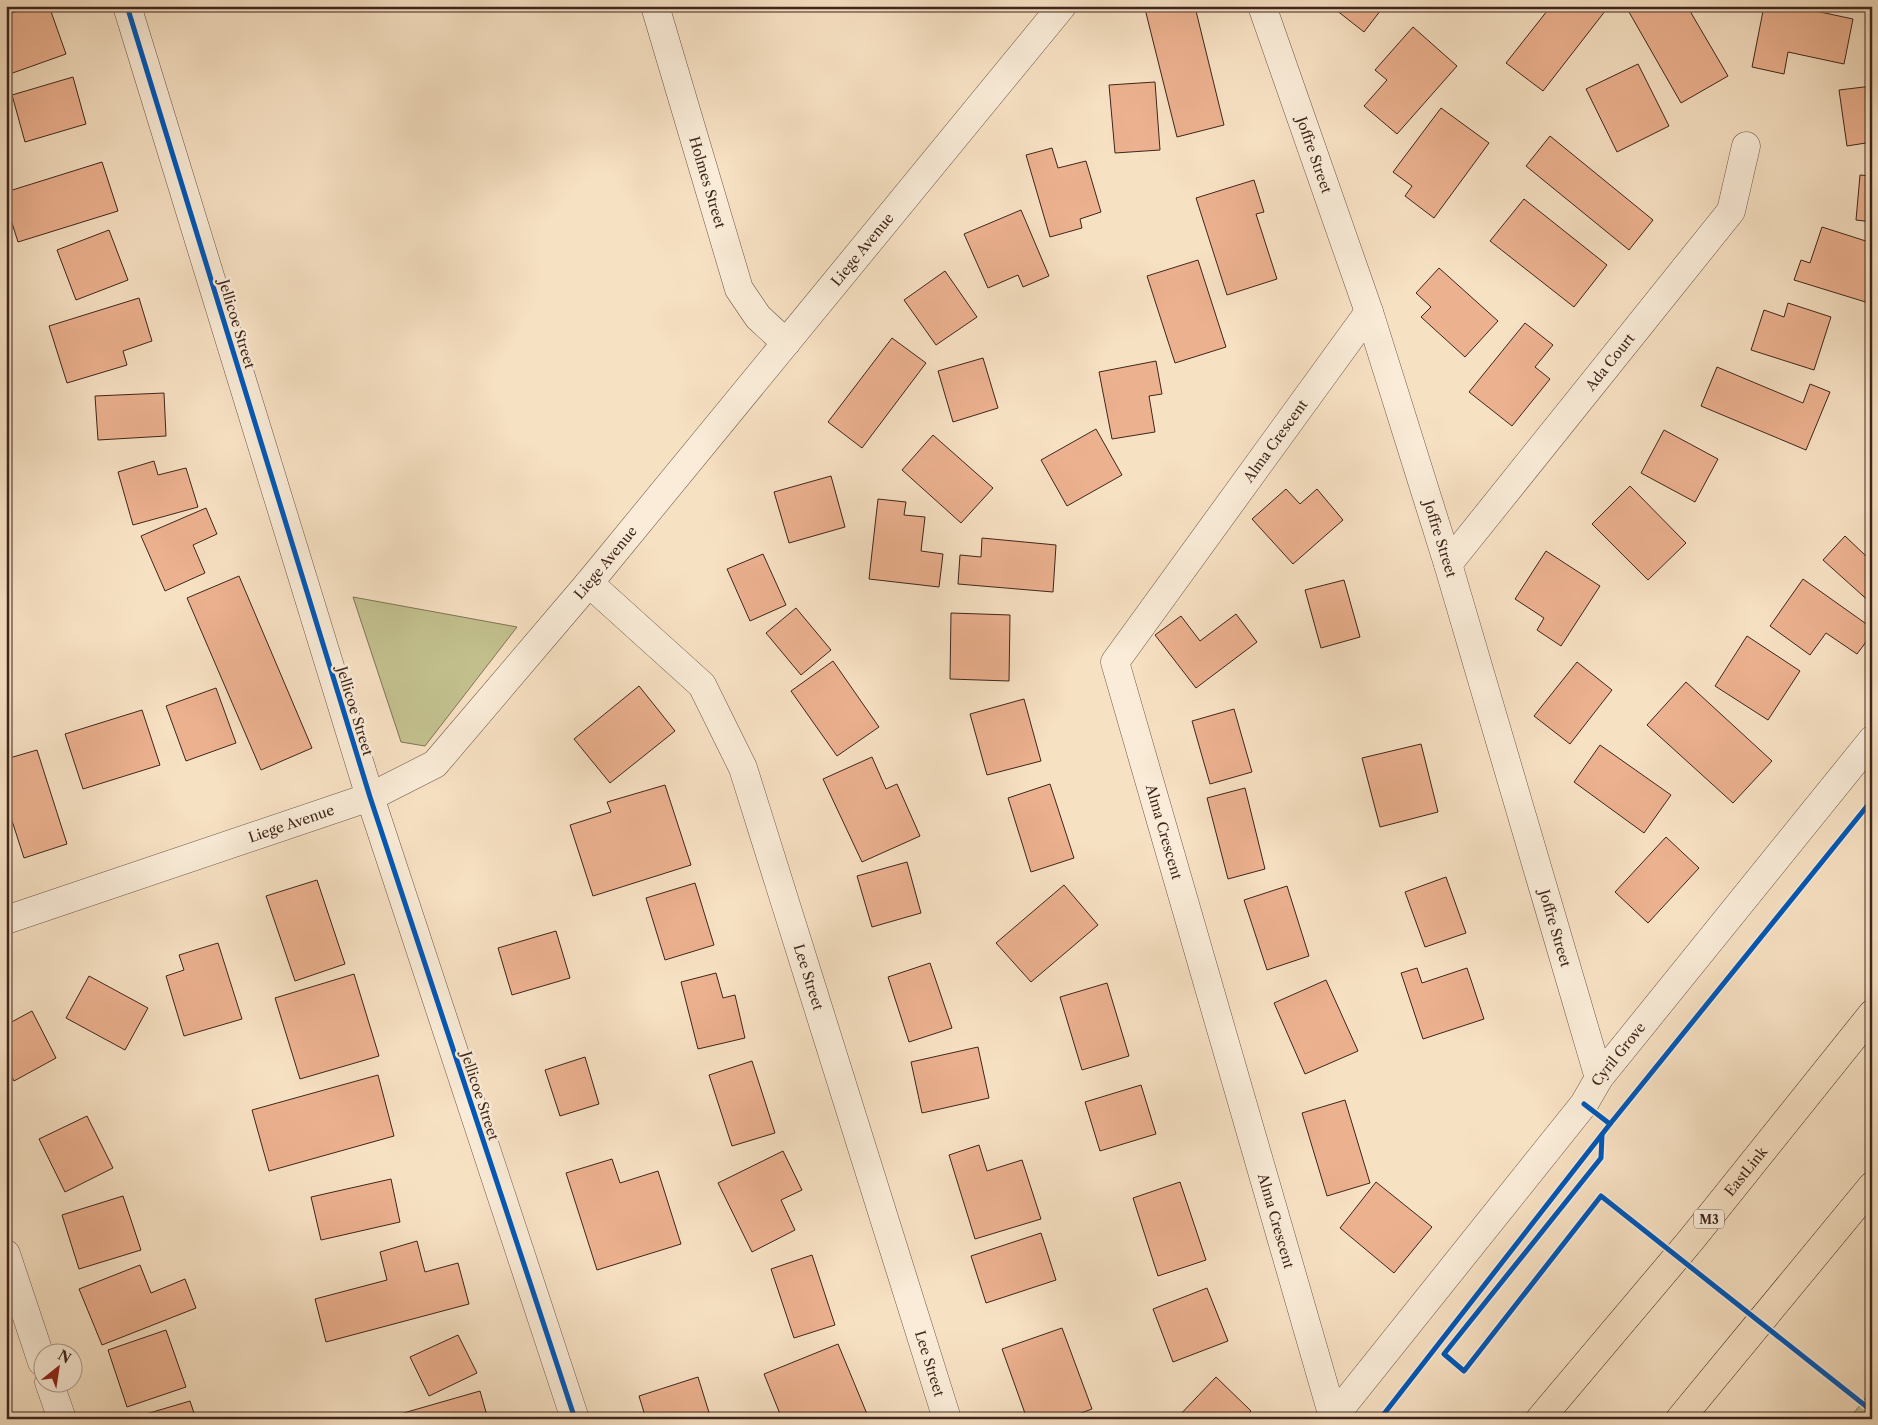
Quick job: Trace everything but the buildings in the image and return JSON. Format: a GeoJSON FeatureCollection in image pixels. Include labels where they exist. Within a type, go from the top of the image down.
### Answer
{"type":"FeatureCollection","features":[{"type":"Feature","properties":{"kind":"highway","name":"EastLink"},"geometry":{"type":"LineString","coordinates":[[1540,1419],[1691,1240],[1872,1014]]}},
{"type":"Feature","properties":{"kind":"highway"},"geometry":{"type":"LineString","coordinates":[[1680,1419],[1872,1186]]}},
{"type":"Feature","properties":{"kind":"street","name":"Jellicoe Street"},"geometry":{"type":"LineString","coordinates":[[127,6],[370,797],[575,1419]]}},
{"type":"Feature","properties":{"kind":"street","name":"Holmes Street"},"geometry":{"type":"LineString","coordinates":[[655,6],[740,289],[758,317],[786,342]]}},
{"type":"Feature","properties":{"kind":"street","name":"Liege Avenue"},"geometry":{"type":"LineString","coordinates":[[6,920],[370,797],[435,764],[589,583],[1062,6]]}},
{"type":"Feature","properties":{"kind":"street","name":"Joffre Street"},"geometry":{"type":"LineString","coordinates":[[1262,6],[1369,312],[1448,564],[1599,1078]]}},
{"type":"Feature","properties":{"kind":"street","name":"Ada Court"},"geometry":{"type":"LineString","coordinates":[[1448,564],[1731,211],[1746,146]]}},
{"type":"Feature","properties":{"kind":"street","name":"Alma Crescent"},"geometry":{"type":"LineString","coordinates":[[1332,1418],[1115,662],[1369,312]]}},
{"type":"Feature","properties":{"kind":"street","name":"Lee Street"},"geometry":{"type":"LineString","coordinates":[[589,583],[702,685],[743,768],[947,1419]]}},
{"type":"Feature","properties":{"kind":"street","name":"Cyril Grove"},"geometry":{"type":"LineString","coordinates":[[1332,1418],[1584,1104],[1599,1078],[1872,740]]}},
{"type":"Feature","properties":{"kind":"street"},"geometry":{"type":"LineString","coordinates":[[6,1254],[35,1342]]}},
{"type":"Feature","properties":{"kind":"street"},"geometry":{"type":"LineString","coordinates":[[53,1392],[62,1419]]}},
{"type":"Feature","properties":{"kind":"shaded area"},"geometry":{"type":"Polygon","coordinates":[[[353,597],[517,627],[425,746],[401,742],[353,597]]]}},
{"type":"Feature","properties":{"kind":"shaded area"},"geometry":{"type":"Polygon","coordinates":[[[1872,1390],[1872,1419],[1849,1419],[1872,1390]]]}},
{"type":"Feature","properties":{"kind":"cycle path"},"geometry":{"type":"LineString","coordinates":[[127,6],[370,797],[575,1419]]}},
{"type":"Feature","properties":{"kind":"cycle path"},"geometry":{"type":"LineString","coordinates":[[1610,1124],[1872,800]]}},
{"type":"Feature","properties":{"kind":"cycle path"},"geometry":{"type":"LineString","coordinates":[[1380,1419],[1610,1124],[1584,1104]]}},
{"type":"Feature","properties":{"kind":"cycle path"},"geometry":{"type":"LineString","coordinates":[[1602,1135],[1601,1158],[1444,1354],[1464,1371],[1601,1196],[1872,1411]]}}]}
